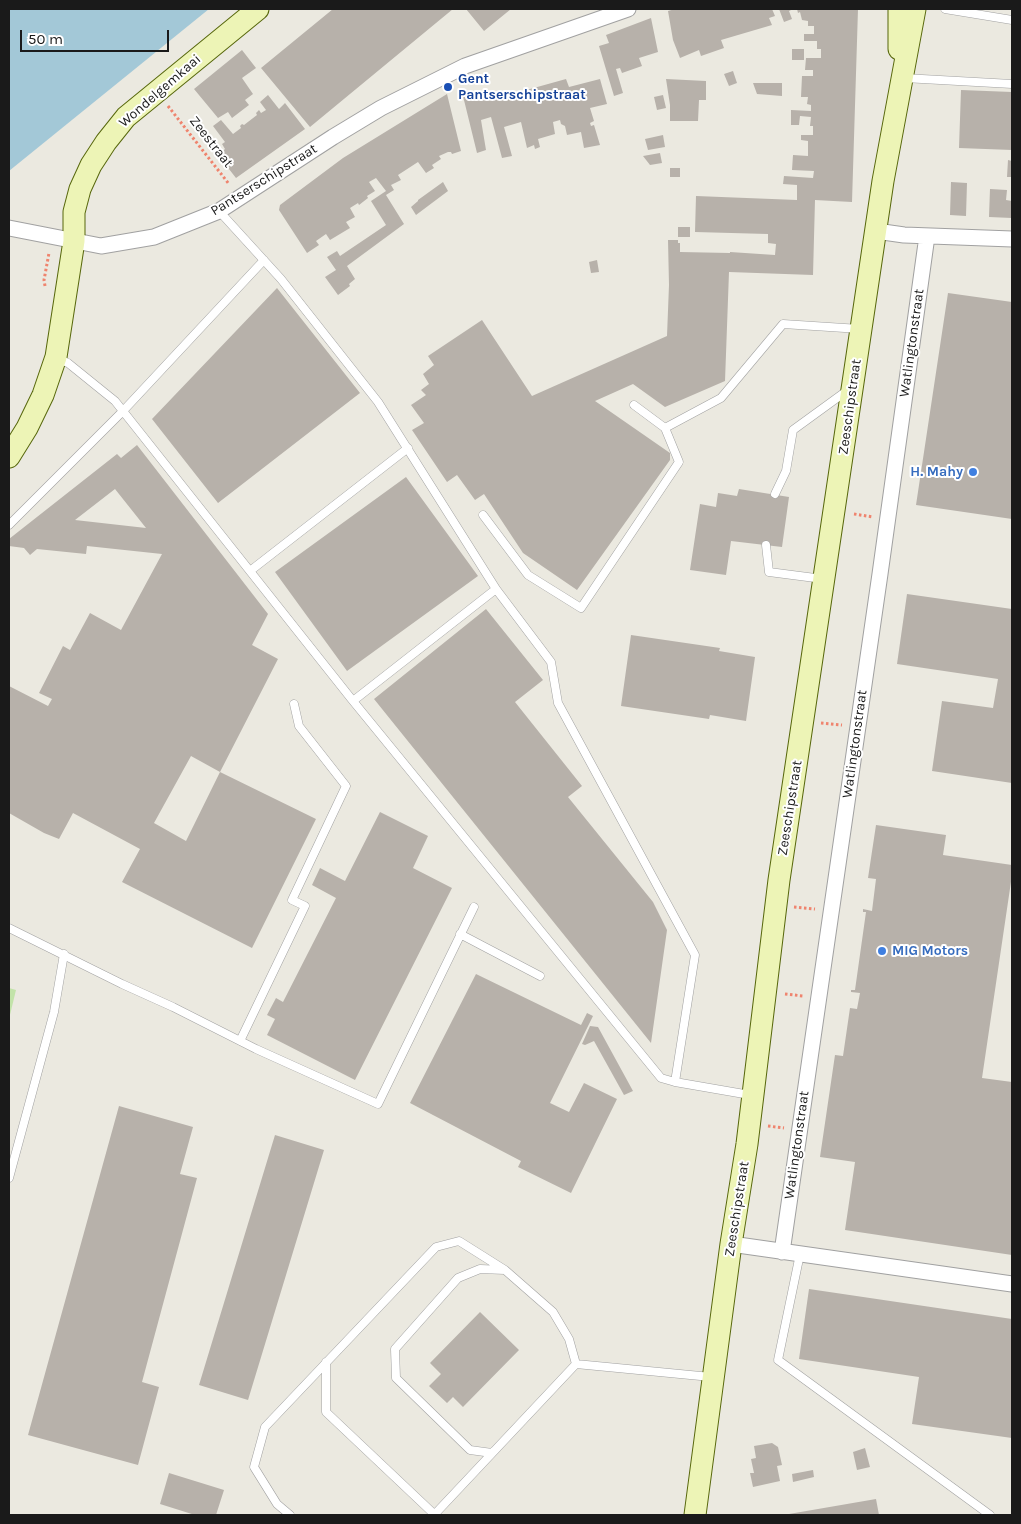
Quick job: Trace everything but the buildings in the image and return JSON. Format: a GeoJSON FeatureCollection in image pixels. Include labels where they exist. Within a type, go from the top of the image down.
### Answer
{"type":"FeatureCollection","features":[{"type":"Feature","properties":{"kind":"main road","name":"Wondelgemkaai"},"geometry":{"type":"LineString","coordinates":[[74,241],[74,212],[80,189],[91,165],[106,142],[126,117],[258,9]]}},
{"type":"Feature","properties":{"kind":"main road","name":"Zeeschipstraat"},"geometry":{"type":"LineString","coordinates":[[898,9],[898,102]]}},
{"type":"Feature","properties":{"kind":"main road","name":"Zeeschipstraat"},"geometry":{"type":"LineString","coordinates":[[695,1515],[731,1244],[750,1123],[776,905],[883,181],[915,9]]}},
{"type":"Feature","properties":{"kind":"main road"},"geometry":{"type":"LineString","coordinates":[[9,457],[27,428],[43,396],[56,357],[74,241]]}},
{"type":"Feature","properties":{"kind":"street","name":"Pantserschipstraat"},"geometry":{"type":"LineString","coordinates":[[74,241],[100,246],[154,237],[219,211],[381,108],[465,66],[628,9]]}},
{"type":"Feature","properties":{"kind":"street"},"geometry":{"type":"LineString","coordinates":[[9,228],[74,241]]}},
{"type":"Feature","properties":{"kind":"street"},"geometry":{"type":"LineString","coordinates":[[876,231],[904,235],[1012,239]]}},
{"type":"Feature","properties":{"kind":"street","name":"Watlingtonstraat"},"geometry":{"type":"LineString","coordinates":[[782,1252],[927,236]]}},
{"type":"Feature","properties":{"kind":"street"},"geometry":{"type":"LineString","coordinates":[[731,1244],[1012,1284]]}},
{"type":"Feature","properties":{"kind":"lane"},"geometry":{"type":"LineString","coordinates":[[944,9],[980,12],[1012,20]]}},
{"type":"Feature","properties":{"kind":"lane"},"geometry":{"type":"LineString","coordinates":[[903,78],[1012,84]]}},
{"type":"Feature","properties":{"kind":"lane"},"geometry":{"type":"LineString","coordinates":[[219,211],[264,260],[378,402],[496,588],[551,662],[558,703],[694,955],[675,1082]]}},
{"type":"Feature","properties":{"kind":"lane"},"geometry":{"type":"LineString","coordinates":[[9,525],[123,411],[264,260]]}},
{"type":"Feature","properties":{"kind":"lane"},"geometry":{"type":"LineString","coordinates":[[665,428],[722,398],[783,324],[862,329]]}},
{"type":"Feature","properties":{"kind":"lane"},"geometry":{"type":"LineString","coordinates":[[56,357],[75,369],[115,402],[123,411],[353,701],[661,1078],[753,1096]]}},
{"type":"Feature","properties":{"kind":"lane"},"geometry":{"type":"LineString","coordinates":[[775,494],[786,472],[793,430],[854,385]]}},
{"type":"Feature","properties":{"kind":"lane"},"geometry":{"type":"LineString","coordinates":[[483,515],[528,575],[581,608],[678,462],[665,428],[634,405]]}},
{"type":"Feature","properties":{"kind":"lane"},"geometry":{"type":"LineString","coordinates":[[250,571],[408,448]]}},
{"type":"Feature","properties":{"kind":"lane"},"geometry":{"type":"LineString","coordinates":[[766,545],[769,572],[825,579]]}},
{"type":"Feature","properties":{"kind":"lane"},"geometry":{"type":"LineString","coordinates":[[353,701],[496,588]]}},
{"type":"Feature","properties":{"kind":"lane"},"geometry":{"type":"LineString","coordinates":[[240,1041],[305,906],[292,900],[346,786],[299,726],[294,704]]}},
{"type":"Feature","properties":{"kind":"lane"},"geometry":{"type":"LineString","coordinates":[[9,928],[240,1041],[378,1104],[474,907]]}},
{"type":"Feature","properties":{"kind":"lane"},"geometry":{"type":"LineString","coordinates":[[460,934],[540,976]]}},
{"type":"Feature","properties":{"kind":"lane"},"geometry":{"type":"LineString","coordinates":[[9,1178],[54,1012],[64,954]]}},
{"type":"Feature","properties":{"kind":"lane"},"geometry":{"type":"LineString","coordinates":[[290,1515],[277,1504],[254,1467],[265,1427],[436,1247],[459,1241],[505,1270],[553,1312],[569,1339],[576,1364]]}},
{"type":"Feature","properties":{"kind":"lane"},"geometry":{"type":"LineString","coordinates":[[800,1254],[778,1360],[990,1515]]}},
{"type":"Feature","properties":{"kind":"lane"},"geometry":{"type":"LineString","coordinates":[[492,1453],[470,1450],[396,1378],[395,1349],[458,1278],[480,1269],[505,1270]]}},
{"type":"Feature","properties":{"kind":"lane"},"geometry":{"type":"LineString","coordinates":[[326,1362],[326,1412],[434,1515],[576,1364]]}},
{"type":"Feature","properties":{"kind":"lane"},"geometry":{"type":"LineString","coordinates":[[576,1364],[713,1377]]}},
{"type":"Feature","properties":{"kind":"path","name":"Zeestraat"},"geometry":{"type":"LineString","coordinates":[[164,101],[240,198]]}},
{"type":"Feature","properties":{"kind":"path"},"geometry":{"type":"LineString","coordinates":[[835,511],[888,519]]}},
{"type":"Feature","properties":{"kind":"path"},"geometry":{"type":"LineString","coordinates":[[803,721],[858,726]]}},
{"type":"Feature","properties":{"kind":"path"},"geometry":{"type":"LineString","coordinates":[[776,905],[831,910]]}},
{"type":"Feature","properties":{"kind":"path"},"geometry":{"type":"LineString","coordinates":[[766,991],[819,998]]}},
{"type":"Feature","properties":{"kind":"path"},"geometry":{"type":"LineString","coordinates":[[750,1123],[800,1131]]}},
{"type":"Feature","properties":{"kind":"green space"},"geometry":{"type":"Polygon","coordinates":[[[9,988],[16,990],[9,1019],[9,988]]]}},
{"type":"Feature","properties":{"kind":"water"},"geometry":{"type":"Polygon","coordinates":[[[9,9],[209,9],[9,171],[9,9]]]}},
{"type":"Feature","properties":{"kind":"place","name":"Gent Pantserschipstraat"},"geometry":{"type":"Point","coordinates":[448,87]}},
{"type":"Feature","properties":{"kind":"place","name":"H. Mahy"},"geometry":{"type":"Point","coordinates":[973,472]}},
{"type":"Feature","properties":{"kind":"place","name":"MIG Motors"},"geometry":{"type":"Point","coordinates":[882,951]}}]}
